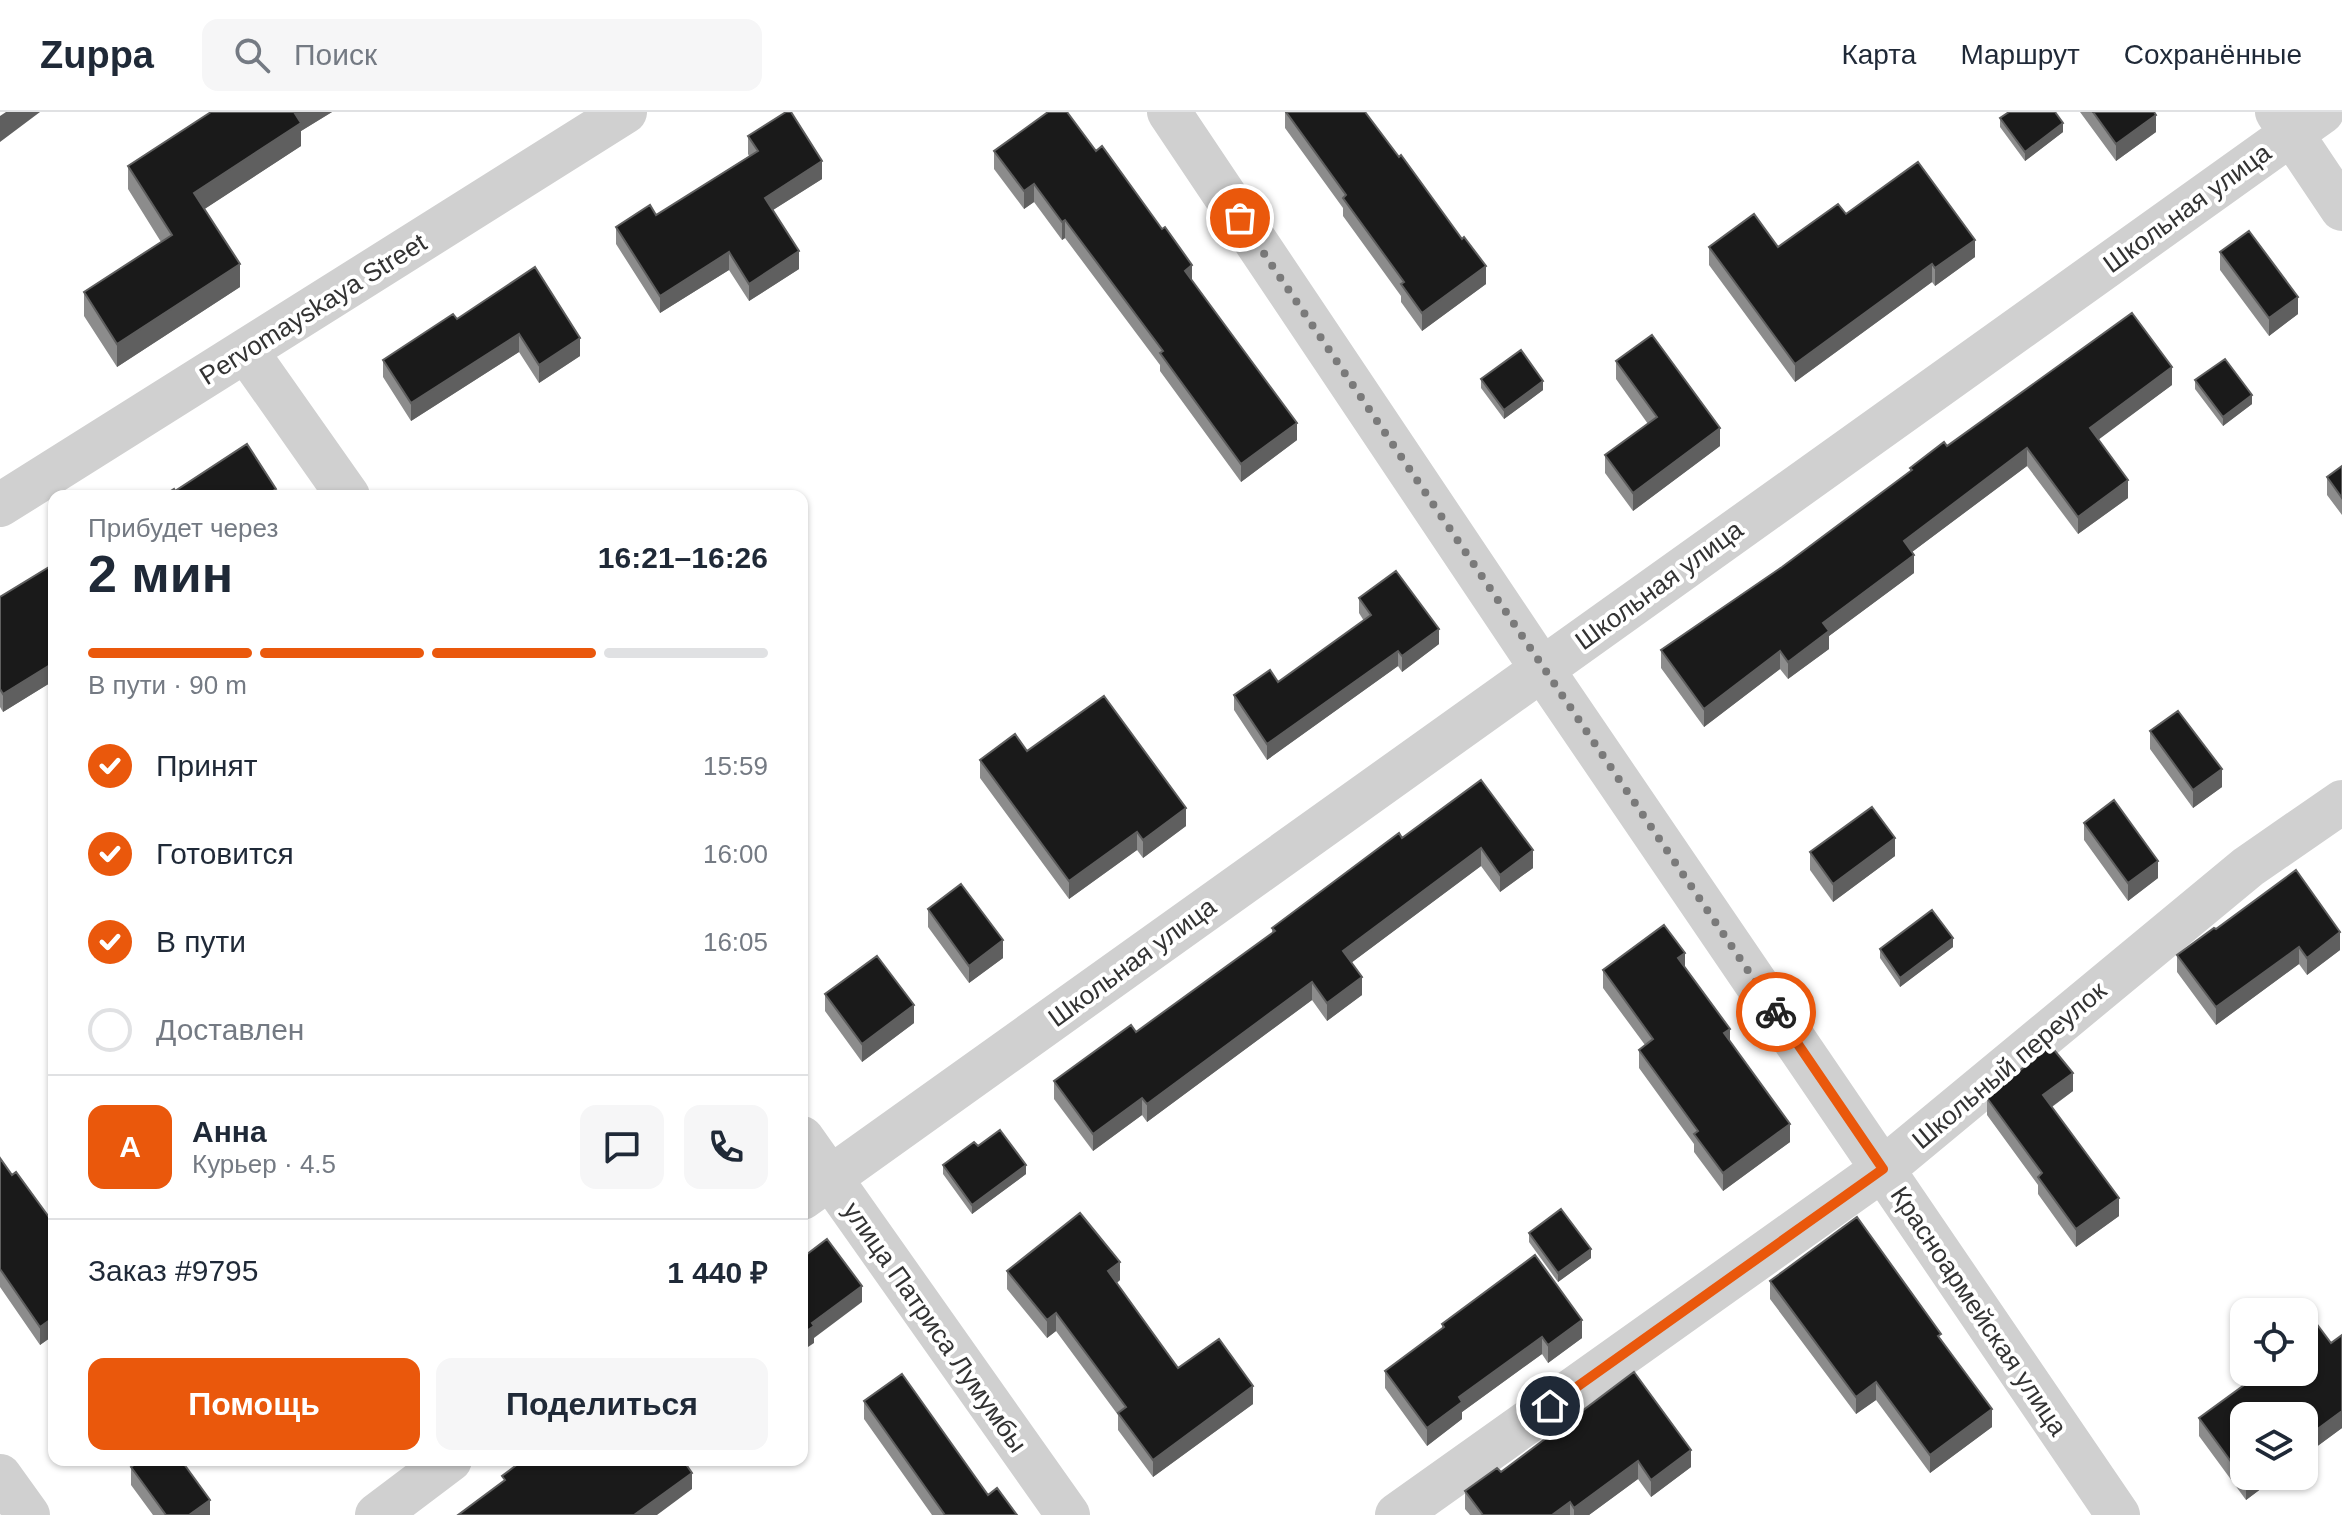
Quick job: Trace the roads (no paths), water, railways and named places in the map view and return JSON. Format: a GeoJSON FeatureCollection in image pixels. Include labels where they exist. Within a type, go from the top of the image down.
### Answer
{"type":"FeatureCollection","features":[{"type":"Feature","properties":{"kind":"street","name":"Pervomayskaya Street"},"geometry":{"type":"LineString","coordinates":[[0,505],[625,112]]}},
{"type":"Feature","properties":{"kind":"street","name":"Красноармейская улица"},"geometry":{"type":"LineString","coordinates":[[1169,112],[1542,669],[2118,1515]]}},
{"type":"Feature","properties":{"kind":"street"},"geometry":{"type":"LineString","coordinates":[[2297,119],[2342,209]]}},
{"type":"Feature","properties":{"kind":"street","name":"Школьная улица"},"geometry":{"type":"LineString","coordinates":[[816,1188],[1542,669],[2297,119]]}},
{"type":"Feature","properties":{"kind":"street"},"geometry":{"type":"LineString","coordinates":[[246,351],[344,490]]}},
{"type":"Feature","properties":{"kind":"street","name":"Школьный переулок"},"geometry":{"type":"LineString","coordinates":[[1397,1515],[1883,1169],[2248,867],[2342,802]]}},
{"type":"Feature","properties":{"kind":"street","name":"улица Патриса Лумумбы"},"geometry":{"type":"LineString","coordinates":[[808,1159],[816,1188],[1068,1515]]}},
{"type":"Feature","properties":{"kind":"street"},"geometry":{"type":"LineString","coordinates":[[377,1515],[442,1466]]}},
{"type":"Feature","properties":{"kind":"street"},"geometry":{"type":"LineString","coordinates":[[0,1476],[28,1515]]}}]}
